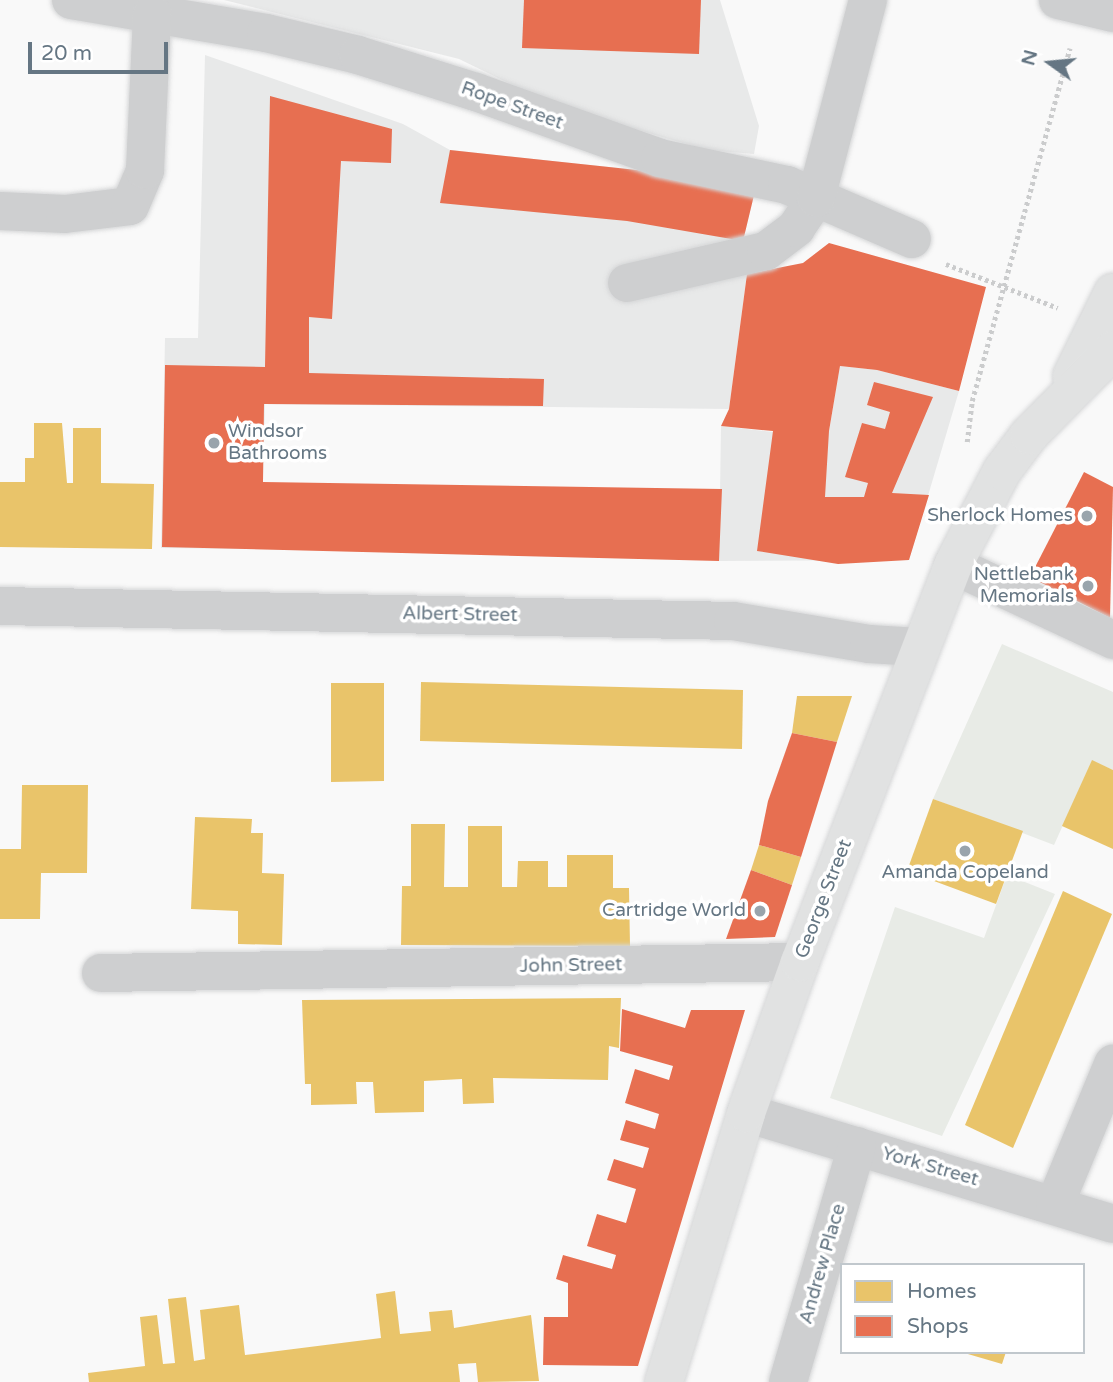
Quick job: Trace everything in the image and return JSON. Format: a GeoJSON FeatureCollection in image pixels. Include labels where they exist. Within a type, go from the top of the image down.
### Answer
{"type":"FeatureCollection","features":[{"type":"Feature","properties":{"kind":"main road","name":"George Street"},"geometry":{"type":"LineString","coordinates":[[664,1382],[746,1113],[800,961],[919,647],[953,565],[980,511],[1029,435],[1059,403],[1108,323]]}},
{"type":"Feature","properties":{"kind":"street"},"geometry":{"type":"LineString","coordinates":[[780,267],[806,213],[867,0]]}},
{"type":"Feature","properties":{"kind":"street","name":"Rope Street"},"geometry":{"type":"LineString","coordinates":[[60,1],[206,22],[358,55],[477,92],[660,158],[728,169],[787,185],[806,213],[912,239]]}},
{"type":"Feature","properties":{"kind":"street"},"geometry":{"type":"LineString","coordinates":[[0,211],[65,214],[130,205],[145,170],[152,14]]}},
{"type":"Feature","properties":{"kind":"street"},"geometry":{"type":"LineString","coordinates":[[628,283],[766,251],[806,213]]}},
{"type":"Feature","properties":{"kind":"street"},"geometry":{"type":"LineString","coordinates":[[953,565],[1113,640]]}},
{"type":"Feature","properties":{"kind":"street","name":"Albert Street"},"geometry":{"type":"LineString","coordinates":[[0,606],[733,621],[869,644],[919,647]]}},
{"type":"Feature","properties":{"kind":"street","name":"John Street"},"geometry":{"type":"LineString","coordinates":[[100,973],[800,961]]}},
{"type":"Feature","properties":{"kind":"street"},"geometry":{"type":"LineString","coordinates":[[1055,1204],[1113,1064]]}},
{"type":"Feature","properties":{"kind":"street","name":"York Street"},"geometry":{"type":"LineString","coordinates":[[746,1113],[1055,1204],[1113,1224]]}},
{"type":"Feature","properties":{"kind":"street","name":"Andrew Place"},"geometry":{"type":"LineString","coordinates":[[788,1382],[857,1146]]}},
{"type":"Feature","properties":{"kind":"path"},"geometry":{"type":"LineString","coordinates":[[980,511],[965,454],[972,401],[1084,6]]}},
{"type":"Feature","properties":{"kind":"path"},"geometry":{"type":"LineString","coordinates":[[912,239],[937,261],[1108,323]]}},
{"type":"Feature","properties":{"kind":"shaded area"},"geometry":{"type":"Polygon","coordinates":[[[224,0],[720,0],[759,126],[754,154],[707,150],[556,106],[459,59],[224,0]]]}},
{"type":"Feature","properties":{"kind":"shaded area"},"geometry":{"type":"Polygon","coordinates":[[[205,55],[403,124],[450,150],[637,170],[755,191],[743,241],[747,274],[729,409],[265,404],[261,549],[161,548],[165,338],[198,338],[205,55]]]}},
{"type":"Feature","properties":{"kind":"shaded area"},"geometry":{"type":"Polygon","coordinates":[[[840,366],[877,370],[959,391],[909,560],[719,561],[721,426],[790,434],[829,431],[840,366]]]}},
{"type":"Feature","properties":{"kind":"shaded area"},"geometry":{"type":"Polygon","coordinates":[[[1002,644],[1113,692],[1113,770],[1092,761],[1054,845],[933,799],[1002,644]]]}},
{"type":"Feature","properties":{"kind":"shaded area"},"geometry":{"type":"Polygon","coordinates":[[[1007,875],[1055,894],[942,1136],[830,1098],[895,907],[984,938],[1007,875]]]}},
{"type":"Feature","properties":{"kind":"building: Homes"},"geometry":{"type":"Polygon","coordinates":[[[34,423],[62,423],[67,483],[73,483],[73,428],[101,428],[101,483],[154,484],[152,549],[0,547],[0,482],[25,482],[25,458],[34,458],[34,423]]]}},
{"type":"Feature","properties":{"kind":"building: Homes"},"geometry":{"type":"Polygon","coordinates":[[[421,682],[743,690],[742,749],[420,741],[421,682]]]}},
{"type":"Feature","properties":{"kind":"building: Homes"},"geometry":{"type":"Polygon","coordinates":[[[331,683],[384,683],[384,781],[331,782],[331,683]]]}},
{"type":"Feature","properties":{"kind":"building: Homes"},"geometry":{"type":"Polygon","coordinates":[[[797,696],[852,696],[837,742],[792,733],[797,696]]]}},
{"type":"Feature","properties":{"kind":"building: Homes"},"geometry":{"type":"Polygon","coordinates":[[[1092,760],[1113,770],[1113,849],[1062,826],[1092,760]]]}},
{"type":"Feature","properties":{"kind":"building: Homes"},"geometry":{"type":"Polygon","coordinates":[[[22,785],[88,785],[87,873],[41,873],[40,919],[0,919],[0,849],[21,849],[22,785]]]}},
{"type":"Feature","properties":{"kind":"building: Homes","name":"Amanda Copeland"},"geometry":{"type":"Polygon","coordinates":[[[933,799],[1023,831],[996,904],[907,871],[933,799]]]}},
{"type":"Feature","properties":{"kind":"building: Homes"},"geometry":{"type":"Polygon","coordinates":[[[195,817],[252,819],[251,833],[263,833],[262,873],[284,874],[282,945],[238,944],[238,911],[191,909],[195,817]]]}},
{"type":"Feature","properties":{"kind":"building: Homes"},"geometry":{"type":"Polygon","coordinates":[[[411,824],[445,824],[444,887],[468,887],[468,826],[502,826],[502,887],[517,887],[518,861],[548,861],[548,887],[567,887],[567,855],[613,855],[613,888],[629,888],[630,946],[401,945],[402,886],[411,886],[411,824]]]}},
{"type":"Feature","properties":{"kind":"building: Homes"},"geometry":{"type":"Polygon","coordinates":[[[759,845],[801,857],[792,885],[751,870],[759,845]]]}},
{"type":"Feature","properties":{"kind":"building: Homes"},"geometry":{"type":"Polygon","coordinates":[[[1063,891],[1112,914],[1013,1148],[965,1125],[1063,891]]]}},
{"type":"Feature","properties":{"kind":"building: Homes"},"geometry":{"type":"Polygon","coordinates":[[[621,998],[619,1048],[609,1046],[608,1080],[493,1078],[494,1103],[463,1104],[462,1079],[424,1081],[424,1112],[375,1113],[373,1082],[356,1082],[357,1104],[311,1105],[311,1084],[305,1084],[302,1000],[621,998]]]}},
{"type":"Feature","properties":{"kind":"building: Homes"},"geometry":{"type":"Polygon","coordinates":[[[395,1291],[400,1334],[431,1331],[429,1312],[452,1310],[454,1328],[531,1315],[539,1381],[478,1382],[476,1363],[458,1364],[460,1382],[89,1382],[88,1373],[145,1366],[140,1317],[157,1315],[163,1364],[175,1363],[168,1299],[186,1297],[194,1361],[205,1359],[200,1310],[239,1305],[245,1355],[381,1338],[376,1294],[395,1291]]]}},
{"type":"Feature","properties":{"kind":"building: Homes"},"geometry":{"type":"Polygon","coordinates":[[[968,1354],[1005,1354],[1002,1364],[968,1354]]]}},
{"type":"Feature","properties":{"kind":"building: Shops"},"geometry":{"type":"Polygon","coordinates":[[[524,0],[701,0],[699,54],[522,48],[524,0]]]}},
{"type":"Feature","properties":{"kind":"building: Shops"},"geometry":{"type":"Polygon","coordinates":[[[270,96],[392,129],[391,163],[341,161],[332,319],[309,317],[309,373],[544,379],[543,406],[264,404],[263,482],[722,489],[719,561],[162,547],[165,365],[265,367],[270,96]]]}},
{"type":"Feature","properties":{"kind":"building: Shops"},"geometry":{"type":"Polygon","coordinates":[[[450,150],[637,170],[755,191],[743,241],[627,221],[440,203],[450,150]]]}},
{"type":"Feature","properties":{"kind":"building: Shops"},"geometry":{"type":"Polygon","coordinates":[[[829,243],[986,287],[959,391],[877,370],[840,366],[829,431],[825,497],[864,497],[868,483],[845,477],[862,423],[885,429],[890,412],[867,405],[874,382],[933,397],[892,493],[929,495],[909,560],[838,564],[757,551],[773,431],[721,426],[729,409],[747,274],[803,263],[829,243]]]}},
{"type":"Feature","properties":{"kind":"building: Shops","name":"Sherlock Homes"},"geometry":{"type":"Polygon","coordinates":[[[1084,472],[1113,487],[1110,618],[1030,577],[1084,472]]]}},
{"type":"Feature","properties":{"kind":"building: Shops"},"geometry":{"type":"Polygon","coordinates":[[[792,733],[837,742],[801,857],[759,845],[768,801],[792,733]]]}},
{"type":"Feature","properties":{"kind":"building: Shops","name":"Cartridge World"},"geometry":{"type":"Polygon","coordinates":[[[751,870],[792,885],[775,937],[726,939],[751,870]]]}},
{"type":"Feature","properties":{"kind":"building: Shops"},"geometry":{"type":"Polygon","coordinates":[[[622,1009],[685,1028],[691,1010],[745,1010],[638,1366],[543,1365],[544,1317],[568,1317],[568,1283],[556,1279],[563,1255],[612,1269],[616,1255],[587,1246],[597,1214],[626,1223],[636,1189],[607,1180],[614,1159],[643,1168],[649,1148],[620,1140],[626,1120],[655,1129],[659,1114],[625,1103],[635,1069],[669,1080],[673,1066],[620,1051],[622,1009]]]}},
{"type":"Feature","properties":{"kind":"place","name":"Windsor Bathrooms"},"geometry":{"type":"Point","coordinates":[214,443]}},
{"type":"Feature","properties":{"kind":"place","name":"Sherlock Homes"},"geometry":{"type":"Point","coordinates":[1087,516]}},
{"type":"Feature","properties":{"kind":"place","name":"Nettlebank Memorials"},"geometry":{"type":"Point","coordinates":[1088,586]}},
{"type":"Feature","properties":{"kind":"place","name":"Amanda Copeland"},"geometry":{"type":"Point","coordinates":[965,851]}},
{"type":"Feature","properties":{"kind":"place","name":"Cartridge World"},"geometry":{"type":"Point","coordinates":[760,911]}}]}
